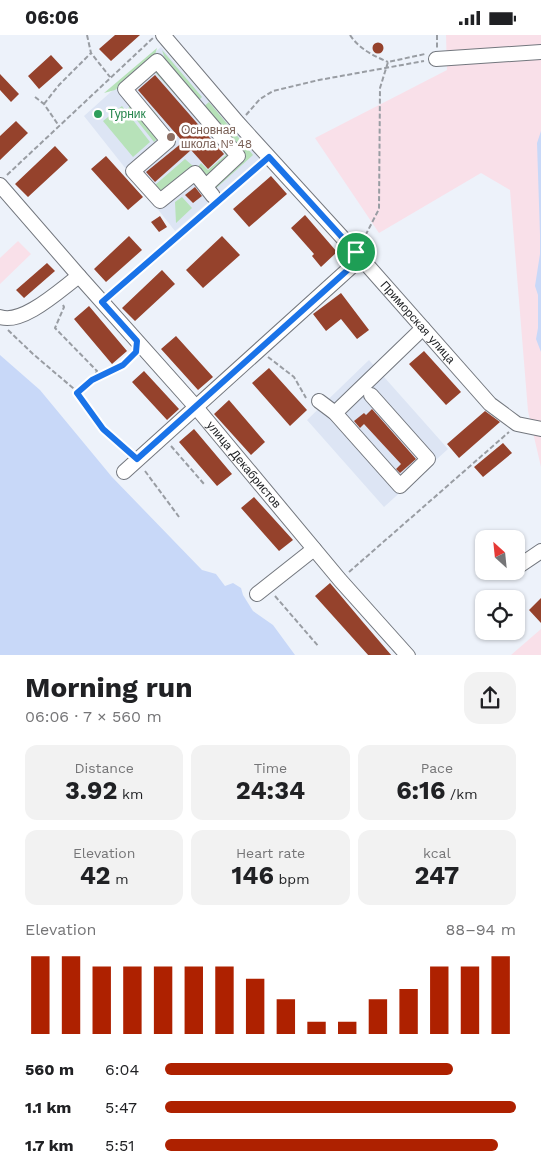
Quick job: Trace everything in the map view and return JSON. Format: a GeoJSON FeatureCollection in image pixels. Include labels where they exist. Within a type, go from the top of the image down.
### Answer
{"type":"FeatureCollection","features":[{"type":"Feature","properties":{"kind":"street","name":"Приморская улица"},"geometry":{"type":"LineString","coordinates":[[162,35],[238,123],[359,255],[490,403],[517,424]]}},
{"type":"Feature","properties":{"kind":"street"},"geometry":{"type":"LineString","coordinates":[[432,56],[541,52]]}},
{"type":"Feature","properties":{"kind":"street"},"geometry":{"type":"LineString","coordinates":[[156,61],[238,156],[214,196],[195,173],[160,201],[133,171],[168,141],[125,89],[156,61]]}},
{"type":"Feature","properties":{"kind":"street","name":"улица Декабристов"},"geometry":{"type":"LineString","coordinates":[[3,180],[79,276],[195,406],[340,580],[408,655]]}},
{"type":"Feature","properties":{"kind":"street"},"geometry":{"type":"LineString","coordinates":[[124,472],[260,349],[359,255]]}},
{"type":"Feature","properties":{"kind":"street"},"geometry":{"type":"LineString","coordinates":[[3,322],[6,319],[27,313],[79,276]]}},
{"type":"Feature","properties":{"kind":"street"},"geometry":{"type":"LineString","coordinates":[[335,413],[423,328]]}},
{"type":"Feature","properties":{"kind":"street"},"geometry":{"type":"LineString","coordinates":[[313,399],[335,413],[400,486],[428,459],[371,395]]}},
{"type":"Feature","properties":{"kind":"street"},"geometry":{"type":"LineString","coordinates":[[517,424],[540,430]]}},
{"type":"Feature","properties":{"kind":"street"},"geometry":{"type":"LineString","coordinates":[[261,590],[314,549]]}},
{"type":"Feature","properties":{"kind":"street"},"geometry":{"type":"LineString","coordinates":[[525,562],[541,551]]}},
{"type":"Feature","properties":{"kind":"path"},"geometry":{"type":"LineString","coordinates":[[87,35],[92,53],[110,77]]}},
{"type":"Feature","properties":{"kind":"path"},"geometry":{"type":"LineString","coordinates":[[3,180],[110,77],[162,35]]}},
{"type":"Feature","properties":{"kind":"path"},"geometry":{"type":"LineString","coordinates":[[350,35],[369,54],[388,62],[432,56]]}},
{"type":"Feature","properties":{"kind":"path"},"geometry":{"type":"LineString","coordinates":[[44,105],[59,85],[92,53]]}},
{"type":"Feature","properties":{"kind":"path"},"geometry":{"type":"LineString","coordinates":[[238,123],[260,99],[274,91],[432,56]]}},
{"type":"Feature","properties":{"kind":"path"},"geometry":{"type":"LineString","coordinates":[[359,255],[380,209],[380,88],[388,62]]}},
{"type":"Feature","properties":{"kind":"path"},"geometry":{"type":"LineString","coordinates":[[35,97],[44,105],[58,125]]}},
{"type":"Feature","properties":{"kind":"path"},"geometry":{"type":"LineString","coordinates":[[102,302],[214,196],[269,157]]}},
{"type":"Feature","properties":{"kind":"path"},"geometry":{"type":"LineString","coordinates":[[59,290],[64,307],[55,328],[97,371],[92,380]]}},
{"type":"Feature","properties":{"kind":"path"},"geometry":{"type":"LineString","coordinates":[[3,322],[77,393],[103,429],[137,459],[179,517]]}},
{"type":"Feature","properties":{"kind":"path"},"geometry":{"type":"LineString","coordinates":[[77,393],[92,380],[123,365],[136,352],[137,341]]}},
{"type":"Feature","properties":{"kind":"path"},"geometry":{"type":"LineString","coordinates":[[260,349],[269,359],[294,377],[313,399]]}},
{"type":"Feature","properties":{"kind":"path"},"geometry":{"type":"LineString","coordinates":[[340,580],[517,424]]}},
{"type":"Feature","properties":{"kind":"path"},"geometry":{"type":"LineString","coordinates":[[163,436],[204,484]]}},
{"type":"Feature","properties":{"kind":"path"},"geometry":{"type":"LineString","coordinates":[[261,590],[319,647]]}},
{"type":"Feature","properties":{"kind":"shaded area"},"geometry":{"type":"Polygon","coordinates":[[[446,35],[541,35],[541,467],[528,411],[510,190],[481,173],[379,233],[315,138],[447,70],[446,35]]]}},
{"type":"Feature","properties":{"kind":"shaded area","name":"Основная школа № 48"},"geometry":{"type":"Polygon","coordinates":[[[161,47],[260,158],[175,231],[84,116],[161,47]]]}},
{"type":"Feature","properties":{"kind":"shaded area"},"geometry":{"type":"Polygon","coordinates":[[[18,241],[31,254],[0,284],[0,258],[18,241]]]}},
{"type":"Feature","properties":{"kind":"shaded area"},"geometry":{"type":"Polygon","coordinates":[[[369,360],[448,449],[384,507],[307,420],[369,360]]]}},
{"type":"Feature","properties":{"kind":"shaded area"},"geometry":{"type":"Polygon","coordinates":[[[541,629],[541,655],[511,655],[541,629]]]}},
{"type":"Feature","properties":{"kind":"green space"},"geometry":{"type":"Polygon","coordinates":[[[157,48],[155,55],[115,90],[104,93],[157,48]]]}},
{"type":"Feature","properties":{"kind":"green space"},"geometry":{"type":"Polygon","coordinates":[[[162,50],[202,97],[197,102],[165,59],[162,50]]]}},
{"type":"Feature","properties":{"kind":"green space"},"geometry":{"type":"Polygon","coordinates":[[[155,67],[191,104],[187,108],[155,72],[135,90],[158,116],[155,118],[131,91],[155,67]]]}},
{"type":"Feature","properties":{"kind":"green space"},"geometry":{"type":"Polygon","coordinates":[[[209,102],[253,155],[213,191],[210,186],[243,156],[202,108],[209,102]]]}},
{"type":"Feature","properties":{"kind":"green space"},"geometry":{"type":"Polygon","coordinates":[[[131,104],[160,136],[154,142],[128,109],[131,104]]]}},
{"type":"Feature","properties":{"kind":"green space"},"geometry":{"type":"Polygon","coordinates":[[[122,106],[150,142],[133,157],[103,121],[122,106]]]}},
{"type":"Feature","properties":{"kind":"green space"},"geometry":{"type":"Polygon","coordinates":[[[216,139],[232,154],[208,176],[203,175],[197,168],[201,163],[208,170],[226,155],[216,139]]]}},
{"type":"Feature","properties":{"kind":"green space"},"geometry":{"type":"Polygon","coordinates":[[[185,159],[194,167],[161,195],[155,193],[155,185],[185,159]]]}},
{"type":"Feature","properties":{"kind":"green space"},"geometry":{"type":"Polygon","coordinates":[[[182,197],[192,208],[176,223],[175,202],[182,197]]]}},
{"type":"Feature","properties":{"kind":"water"},"geometry":{"type":"Polygon","coordinates":[[[541,131],[541,352],[536,339],[538,295],[535,286],[540,254],[537,143],[541,131]]]}},
{"type":"Feature","properties":{"kind":"water"},"geometry":{"type":"Polygon","coordinates":[[[0,355],[40,390],[112,477],[202,570],[216,574],[225,586],[233,583],[241,588],[253,611],[273,625],[295,655],[0,655],[0,355]]]}},
{"type":"Feature","properties":{"kind":"building"},"geometry":{"type":"Polygon","coordinates":[[[115,35],[140,35],[111,61],[99,49],[115,35]]]}},
{"type":"Feature","properties":{"kind":"building"},"geometry":{"type":"Polygon","coordinates":[[[376,43],[380,43],[383,48],[382,52],[376,53],[373,50],[373,46],[376,43]]]}},
{"type":"Feature","properties":{"kind":"building"},"geometry":{"type":"Polygon","coordinates":[[[51,55],[63,68],[39,89],[28,76],[51,55]]]}},
{"type":"Feature","properties":{"kind":"building"},"geometry":{"type":"Polygon","coordinates":[[[0,74],[19,94],[11,102],[0,90],[0,74]]]}},
{"type":"Feature","properties":{"kind":"building"},"geometry":{"type":"Polygon","coordinates":[[[155,75],[224,154],[208,169],[191,150],[155,182],[146,172],[183,142],[138,90],[155,75]]]}},
{"type":"Feature","properties":{"kind":"building"},"geometry":{"type":"Polygon","coordinates":[[[16,121],[28,133],[0,160],[0,136],[16,121]]]}},
{"type":"Feature","properties":{"kind":"building"},"geometry":{"type":"Polygon","coordinates":[[[55,146],[68,160],[28,197],[15,184],[55,146]]]}},
{"type":"Feature","properties":{"kind":"building"},"geometry":{"type":"Polygon","coordinates":[[[106,156],[143,197],[128,210],[91,169],[106,156]]]}},
{"type":"Feature","properties":{"kind":"building"},"geometry":{"type":"Polygon","coordinates":[[[271,176],[287,194],[249,227],[233,209],[271,176]]]}},
{"type":"Feature","properties":{"kind":"building"},"geometry":{"type":"Polygon","coordinates":[[[195,187],[202,196],[193,203],[185,195],[195,187]]]}},
{"type":"Feature","properties":{"kind":"building"},"geometry":{"type":"Polygon","coordinates":[[[305,215],[337,252],[321,267],[312,256],[314,254],[291,228],[305,215]]]}},
{"type":"Feature","properties":{"kind":"building"},"geometry":{"type":"Polygon","coordinates":[[[160,216],[167,227],[159,232],[151,222],[160,216]]]}},
{"type":"Feature","properties":{"kind":"building"},"geometry":{"type":"Polygon","coordinates":[[[129,236],[142,250],[106,282],[94,269],[129,236]]]}},
{"type":"Feature","properties":{"kind":"building"},"geometry":{"type":"Polygon","coordinates":[[[222,236],[240,255],[203,288],[186,270],[222,236]]]}},
{"type":"Feature","properties":{"kind":"building"},"geometry":{"type":"Polygon","coordinates":[[[47,263],[55,271],[24,298],[16,290],[47,263]]]}},
{"type":"Feature","properties":{"kind":"building"},"geometry":{"type":"Polygon","coordinates":[[[162,270],[175,284],[135,321],[122,308],[162,270]]]}},
{"type":"Feature","properties":{"kind":"building"},"geometry":{"type":"Polygon","coordinates":[[[341,293],[369,330],[357,339],[341,319],[326,331],[313,314],[341,293]]]}},
{"type":"Feature","properties":{"kind":"building"},"geometry":{"type":"Polygon","coordinates":[[[89,306],[127,351],[112,364],[74,319],[89,306]]]}},
{"type":"Feature","properties":{"kind":"building"},"geometry":{"type":"Polygon","coordinates":[[[176,336],[213,377],[198,390],[161,349],[176,336]]]}},
{"type":"Feature","properties":{"kind":"building"},"geometry":{"type":"Polygon","coordinates":[[[424,351],[461,392],[446,405],[409,364],[424,351]]]}},
{"type":"Feature","properties":{"kind":"building"},"geometry":{"type":"Polygon","coordinates":[[[269,368],[307,410],[290,426],[252,383],[269,368]]]}},
{"type":"Feature","properties":{"kind":"building"},"geometry":{"type":"Polygon","coordinates":[[[144,371],[179,409],[167,420],[132,382],[144,371]]]}},
{"type":"Feature","properties":{"kind":"building"},"geometry":{"type":"Polygon","coordinates":[[[229,400],[265,442],[251,455],[214,414],[229,400]]]}},
{"type":"Feature","properties":{"kind":"building"},"geometry":{"type":"Polygon","coordinates":[[[372,409],[416,459],[400,473],[396,469],[401,464],[364,424],[360,428],[354,421],[364,413],[366,415],[372,409]]]}},
{"type":"Feature","properties":{"kind":"building"},"geometry":{"type":"Polygon","coordinates":[[[485,411],[500,422],[459,458],[447,444],[485,411]]]}},
{"type":"Feature","properties":{"kind":"building"},"geometry":{"type":"Polygon","coordinates":[[[194,429],[232,474],[217,486],[179,442],[194,429]]]}},
{"type":"Feature","properties":{"kind":"building"},"geometry":{"type":"Polygon","coordinates":[[[503,443],[512,453],[483,477],[474,467],[503,443]]]}},
{"type":"Feature","properties":{"kind":"building"},"geometry":{"type":"Polygon","coordinates":[[[254,497],[293,540],[279,551],[241,508],[254,497]]]}},
{"type":"Feature","properties":{"kind":"building"},"geometry":{"type":"Polygon","coordinates":[[[330,583],[391,655],[368,655],[315,596],[330,583]]]}},
{"type":"Feature","properties":{"kind":"building"},"geometry":{"type":"Polygon","coordinates":[[[541,598],[541,623],[529,610],[541,598]]]}},
{"type":"Feature","properties":{"kind":"place","name":"Турник"},"geometry":{"type":"Point","coordinates":[98,114]}},
{"type":"Feature","properties":{"kind":"place","name":"Основная школа № 48"},"geometry":{"type":"Point","coordinates":[171,137]}},
{"type":"Feature","properties":{"kind":"route"},"geometry":{"type":"LineString","coordinates":[[269,157],[356,252],[361,258],[137,459],[103,429],[77,393],[92,380],[123,365],[136,352],[137,341],[102,302],[269,157]]}}]}
